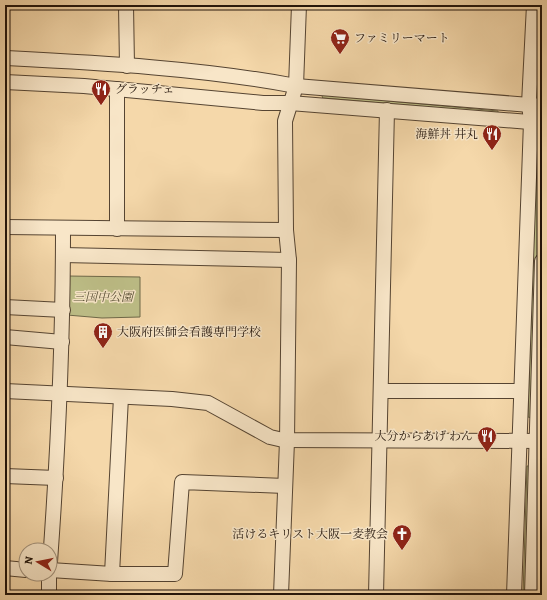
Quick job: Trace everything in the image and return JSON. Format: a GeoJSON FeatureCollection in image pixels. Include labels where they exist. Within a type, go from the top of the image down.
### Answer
{"type":"FeatureCollection","features":[{"type":"Feature","properties":{"kind":"street"},"geometry":{"type":"LineString","coordinates":[[126,5],[127,66]]}},
{"type":"Feature","properties":{"kind":"street"},"geometry":{"type":"LineString","coordinates":[[281,595],[287,441],[289,260],[286,230],[285,121],[296,86],[300,5]]}},
{"type":"Feature","properties":{"kind":"street"},"geometry":{"type":"LineString","coordinates":[[514,595],[521,391],[536,122],[534,5]]}},
{"type":"Feature","properties":{"kind":"street"},"geometry":{"type":"LineString","coordinates":[[5,58],[127,66],[259,79],[296,86],[536,105]]}},
{"type":"Feature","properties":{"kind":"street"},"geometry":{"type":"LineString","coordinates":[[5,82],[84,86],[263,103],[290,103],[536,122]]}},
{"type":"Feature","properties":{"kind":"street"},"geometry":{"type":"LineString","coordinates":[[117,89],[117,229]]}},
{"type":"Feature","properties":{"kind":"street"},"geometry":{"type":"LineString","coordinates":[[376,595],[378,440],[387,110]]}},
{"type":"Feature","properties":{"kind":"street"},"geometry":{"type":"LineString","coordinates":[[5,227],[286,230]]}},
{"type":"Feature","properties":{"kind":"street"},"geometry":{"type":"LineString","coordinates":[[51,542],[62,342],[63,228]]}},
{"type":"Feature","properties":{"kind":"street"},"geometry":{"type":"LineString","coordinates":[[63,255],[289,260]]}},
{"type":"Feature","properties":{"kind":"street"},"geometry":{"type":"LineString","coordinates":[[532,595],[539,441],[542,261]]}},
{"type":"Feature","properties":{"kind":"street"},"geometry":{"type":"LineString","coordinates":[[5,307],[62,310]]}},
{"type":"Feature","properties":{"kind":"street"},"geometry":{"type":"LineString","coordinates":[[5,337],[62,342]]}},
{"type":"Feature","properties":{"kind":"street"},"geometry":{"type":"LineString","coordinates":[[5,391],[172,399],[208,403],[270,437],[287,441],[539,441]]}},
{"type":"Feature","properties":{"kind":"street"},"geometry":{"type":"LineString","coordinates":[[380,391],[521,391]]}},
{"type":"Feature","properties":{"kind":"street"},"geometry":{"type":"LineString","coordinates":[[112,574],[121,397]]}},
{"type":"Feature","properties":{"kind":"street"},"geometry":{"type":"LineString","coordinates":[[5,476],[56,478]]}},
{"type":"Feature","properties":{"kind":"street"},"geometry":{"type":"LineString","coordinates":[[58,571],[112,574],[175,574],[182,482],[285,486]]}},
{"type":"Feature","properties":{"kind":"street"},"geometry":{"type":"LineString","coordinates":[[5,568],[18,569]]}},
{"type":"Feature","properties":{"kind":"street"},"geometry":{"type":"LineString","coordinates":[[49,582],[49,595]]}},
{"type":"Feature","properties":{"kind":"green space"},"geometry":{"type":"Polygon","coordinates":[[[541,5],[542,68],[539,68],[541,5]]]}},
{"type":"Feature","properties":{"kind":"green space"},"geometry":{"type":"Polygon","coordinates":[[[323,95],[498,111],[498,113],[323,98],[323,95]]]}},
{"type":"Feature","properties":{"kind":"green space"},"geometry":{"type":"Polygon","coordinates":[[[536,155],[541,155],[532,418],[528,417],[536,155]]]}},
{"type":"Feature","properties":{"kind":"green space","name":"三国中公園"},"geometry":{"type":"Polygon","coordinates":[[[68,276],[140,277],[140,317],[102,318],[67,315],[68,276]]]}},
{"type":"Feature","properties":{"kind":"green space"},"geometry":{"type":"Polygon","coordinates":[[[527,466],[530,466],[526,595],[523,595],[527,466]]]}},
{"type":"Feature","properties":{"kind":"place","name":"ファミリーマート"},"geometry":{"type":"Point","coordinates":[340,55]}},
{"type":"Feature","properties":{"kind":"place","name":"グラッチェ"},"geometry":{"type":"Point","coordinates":[101,106]}},
{"type":"Feature","properties":{"kind":"place","name":"海鮮丼 井丸"},"geometry":{"type":"Point","coordinates":[492,151]}},
{"type":"Feature","properties":{"kind":"place","name":"大阪府医師会看護専門学校"},"geometry":{"type":"Point","coordinates":[103,349]}},
{"type":"Feature","properties":{"kind":"place","name":"大分からあげ わん"},"geometry":{"type":"Point","coordinates":[487,453]}},
{"type":"Feature","properties":{"kind":"place","name":"活けるキリスト大阪一麦教会"},"geometry":{"type":"Point","coordinates":[402,551]}}]}
